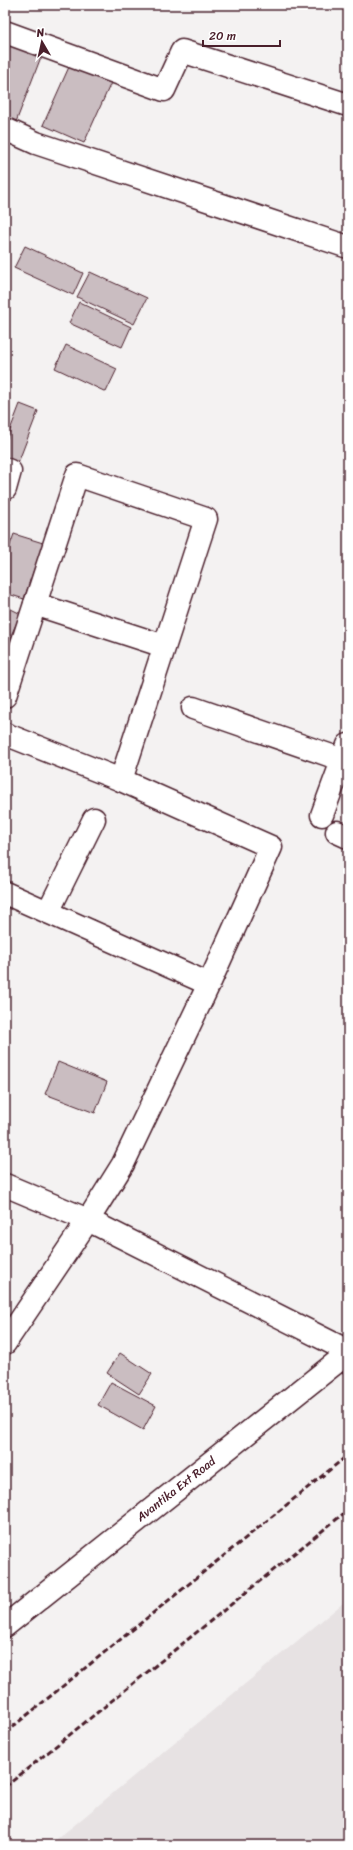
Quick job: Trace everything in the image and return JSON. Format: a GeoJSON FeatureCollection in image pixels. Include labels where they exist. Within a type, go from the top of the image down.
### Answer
{"type":"FeatureCollection","features":[{"type":"Feature","properties":{"kind":"street"},"geometry":{"type":"LineString","coordinates":[[5,32],[164,90],[182,51],[348,105]]}},
{"type":"Feature","properties":{"kind":"street"},"geometry":{"type":"LineString","coordinates":[[5,129],[36,144],[348,247]]}},
{"type":"Feature","properties":{"kind":"street"},"geometry":{"type":"LineString","coordinates":[[5,469],[10,471],[5,489]]}},
{"type":"Feature","properties":{"kind":"street"},"geometry":{"type":"LineString","coordinates":[[5,696],[77,475],[206,519],[121,780]]}},
{"type":"Feature","properties":{"kind":"street"},"geometry":{"type":"LineString","coordinates":[[35,604],[164,646]]}},
{"type":"Feature","properties":{"kind":"street"},"geometry":{"type":"LineString","coordinates":[[193,708],[345,752],[322,815]]}},
{"type":"Feature","properties":{"kind":"street"},"geometry":{"type":"LineString","coordinates":[[5,734],[121,780],[271,847],[209,984],[123,1164],[88,1220],[5,1343]]}},
{"type":"Feature","properties":{"kind":"street"},"geometry":{"type":"LineString","coordinates":[[48,912],[94,819]]}},
{"type":"Feature","properties":{"kind":"street"},"geometry":{"type":"LineString","coordinates":[[5,893],[209,984]]}},
{"type":"Feature","properties":{"kind":"street"},"geometry":{"type":"LineString","coordinates":[[5,1185],[88,1220],[348,1352]]}},
{"type":"Feature","properties":{"kind":"street","name":"Avantika Ext Road"},"geometry":{"type":"LineString","coordinates":[[5,1626],[348,1352]]}},
{"type":"Feature","properties":{"kind":"shaded area"},"geometry":{"type":"Polygon","coordinates":[[[348,1599],[348,1845],[49,1845],[72,1827],[348,1599]]]}},
{"type":"Feature","properties":{"kind":"building"},"geometry":{"type":"Polygon","coordinates":[[[9,45],[41,57],[16,122],[5,118],[5,55],[9,45]]]}},
{"type":"Feature","properties":{"kind":"building"},"geometry":{"type":"Polygon","coordinates":[[[73,58],[114,76],[84,143],[43,125],[73,58]]]}},
{"type":"Feature","properties":{"kind":"building"},"geometry":{"type":"Polygon","coordinates":[[[25,246],[83,273],[73,295],[14,268],[25,246]]]}},
{"type":"Feature","properties":{"kind":"building"},"geometry":{"type":"Polygon","coordinates":[[[90,272],[147,298],[134,324],[77,297],[90,272]]]}},
{"type":"Feature","properties":{"kind":"building"},"geometry":{"type":"Polygon","coordinates":[[[79,302],[131,327],[122,347],[69,323],[79,302]]]}},
{"type":"Feature","properties":{"kind":"building"},"geometry":{"type":"Polygon","coordinates":[[[66,345],[117,369],[106,392],[55,368],[66,345]]]}},
{"type":"Feature","properties":{"kind":"building"},"geometry":{"type":"Polygon","coordinates":[[[20,404],[38,411],[18,463],[5,459],[5,443],[20,404]]]}},
{"type":"Feature","properties":{"kind":"building"},"geometry":{"type":"Polygon","coordinates":[[[14,534],[43,543],[24,599],[5,593],[5,559],[14,534]]]}},
{"type":"Feature","properties":{"kind":"building"},"geometry":{"type":"Polygon","coordinates":[[[5,606],[21,614],[5,648],[5,606]]]}},
{"type":"Feature","properties":{"kind":"building"},"geometry":{"type":"Polygon","coordinates":[[[58,1062],[107,1082],[95,1113],[45,1094],[58,1062]]]}},
{"type":"Feature","properties":{"kind":"building"},"geometry":{"type":"Polygon","coordinates":[[[120,1353],[152,1374],[139,1394],[107,1373],[120,1353]]]}},
{"type":"Feature","properties":{"kind":"building"},"geometry":{"type":"Polygon","coordinates":[[[111,1382],[156,1406],[143,1430],[98,1405],[111,1382]]]}},
{"type":"Feature","properties":{"kind":"railway"},"geometry":{"type":"LineString","coordinates":[[5,1733],[348,1455]]}},
{"type":"Feature","properties":{"kind":"railway"},"geometry":{"type":"LineString","coordinates":[[5,1787],[348,1510]]}}]}
